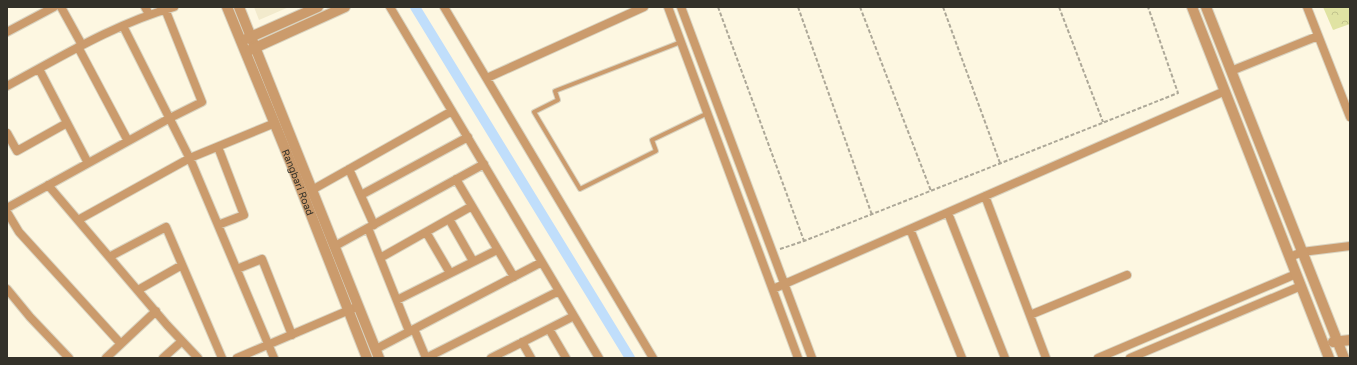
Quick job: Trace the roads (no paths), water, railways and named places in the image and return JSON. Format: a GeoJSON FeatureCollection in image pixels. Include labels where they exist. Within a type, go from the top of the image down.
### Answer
{"type":"FeatureCollection","features":[{"type":"Feature","properties":{"kind":"street"},"geometry":{"type":"LineString","coordinates":[[7,32],[54,7]]}},
{"type":"Feature","properties":{"kind":"street"},"geometry":{"type":"LineString","coordinates":[[61,7],[128,141]]}},
{"type":"Feature","properties":{"kind":"street"},"geometry":{"type":"LineString","coordinates":[[7,86],[80,46],[123,26],[147,11],[165,10],[174,7]]}},
{"type":"Feature","properties":{"kind":"street","name":"Rangbari Road"},"geometry":{"type":"LineString","coordinates":[[227,7],[367,358]]}},
{"type":"Feature","properties":{"kind":"street","name":"Rangbari Road"},"geometry":{"type":"LineString","coordinates":[[239,7],[377,353]]}},
{"type":"Feature","properties":{"kind":"street"},"geometry":{"type":"LineString","coordinates":[[241,42],[318,7]]}},
{"type":"Feature","properties":{"kind":"street"},"geometry":{"type":"LineString","coordinates":[[245,52],[345,7]]}},
{"type":"Feature","properties":{"kind":"street"},"geometry":{"type":"LineString","coordinates":[[390,7],[599,358]]}},
{"type":"Feature","properties":{"kind":"street"},"geometry":{"type":"LineString","coordinates":[[444,7],[653,358]]}},
{"type":"Feature","properties":{"kind":"street"},"geometry":{"type":"LineString","coordinates":[[487,78],[644,7]]}},
{"type":"Feature","properties":{"kind":"street"},"geometry":{"type":"LineString","coordinates":[[668,7],[798,358]]}},
{"type":"Feature","properties":{"kind":"street"},"geometry":{"type":"LineString","coordinates":[[681,7],[812,358]]}},
{"type":"Feature","properties":{"kind":"street"},"geometry":{"type":"LineString","coordinates":[[1192,7],[1328,356],[1346,355],[1338,341],[1302,252],[1206,7]]}},
{"type":"Feature","properties":{"kind":"street"},"geometry":{"type":"LineString","coordinates":[[1307,7],[1318,36],[1347,100],[1350,118]]}},
{"type":"Feature","properties":{"kind":"street"},"geometry":{"type":"LineString","coordinates":[[7,208],[170,118],[202,102],[165,10]]}},
{"type":"Feature","properties":{"kind":"street"},"geometry":{"type":"LineString","coordinates":[[123,26],[190,158],[274,358]]}},
{"type":"Feature","properties":{"kind":"street"},"geometry":{"type":"LineString","coordinates":[[1231,71],[1318,36]]}},
{"type":"Feature","properties":{"kind":"street"},"geometry":{"type":"LineString","coordinates":[[39,69],[88,163]]}},
{"type":"Feature","properties":{"kind":"street"},"geometry":{"type":"LineString","coordinates":[[701,95],[712,91]]}},
{"type":"Feature","properties":{"kind":"street"},"geometry":{"type":"LineString","coordinates":[[773,289],[1225,91]]}},
{"type":"Feature","properties":{"kind":"street"},"geometry":{"type":"LineString","coordinates":[[312,190],[452,111]]}},
{"type":"Feature","properties":{"kind":"street"},"geometry":{"type":"LineString","coordinates":[[7,133],[17,151],[67,123]]}},
{"type":"Feature","properties":{"kind":"street"},"geometry":{"type":"LineString","coordinates":[[78,220],[190,158],[274,123]]}},
{"type":"Feature","properties":{"kind":"street"},"geometry":{"type":"LineString","coordinates":[[361,195],[468,137]]}},
{"type":"Feature","properties":{"kind":"street"},"geometry":{"type":"LineString","coordinates":[[218,147],[244,215],[218,225]]}},
{"type":"Feature","properties":{"kind":"street"},"geometry":{"type":"LineString","coordinates":[[335,246],[484,164]]}},
{"type":"Feature","properties":{"kind":"street"},"geometry":{"type":"LineString","coordinates":[[349,169],[361,195],[380,258],[397,300],[426,358],[559,290]]}},
{"type":"Feature","properties":{"kind":"street"},"geometry":{"type":"LineString","coordinates":[[456,179],[514,277]]}},
{"type":"Feature","properties":{"kind":"street"},"geometry":{"type":"LineString","coordinates":[[48,186],[156,312],[198,358]]}},
{"type":"Feature","properties":{"kind":"street"},"geometry":{"type":"LineString","coordinates":[[985,196],[1046,358]]}},
{"type":"Feature","properties":{"kind":"street"},"geometry":{"type":"LineString","coordinates":[[380,258],[472,206]]}},
{"type":"Feature","properties":{"kind":"street"},"geometry":{"type":"LineString","coordinates":[[7,212],[19,232],[121,344]]}},
{"type":"Feature","properties":{"kind":"street"},"geometry":{"type":"LineString","coordinates":[[948,212],[1005,358]]}},
{"type":"Feature","properties":{"kind":"street"},"geometry":{"type":"LineString","coordinates":[[449,219],[473,262]]}},
{"type":"Feature","properties":{"kind":"street"},"geometry":{"type":"LineString","coordinates":[[109,257],[166,227],[222,358]]}},
{"type":"Feature","properties":{"kind":"street"},"geometry":{"type":"LineString","coordinates":[[910,229],[962,358]]}},
{"type":"Feature","properties":{"kind":"street"},"geometry":{"type":"LineString","coordinates":[[426,232],[450,273]]}},
{"type":"Feature","properties":{"kind":"street"},"geometry":{"type":"LineString","coordinates":[[1290,257],[1302,252],[1350,246]]}},
{"type":"Feature","properties":{"kind":"street"},"geometry":{"type":"LineString","coordinates":[[397,300],[498,250]]}},
{"type":"Feature","properties":{"kind":"street"},"geometry":{"type":"LineString","coordinates":[[237,269],[262,259],[292,335]]}},
{"type":"Feature","properties":{"kind":"street"},"geometry":{"type":"LineString","coordinates":[[377,353],[412,330],[542,262]]}},
{"type":"Feature","properties":{"kind":"street"},"geometry":{"type":"LineString","coordinates":[[138,290],[182,265]]}},
{"type":"Feature","properties":{"kind":"street"},"geometry":{"type":"LineString","coordinates":[[1098,358],[1296,274]]}},
{"type":"Feature","properties":{"kind":"street"},"geometry":{"type":"LineString","coordinates":[[1030,315],[1127,275]]}},
{"type":"Feature","properties":{"kind":"street"},"geometry":{"type":"LineString","coordinates":[[1130,358],[1301,286]]}},
{"type":"Feature","properties":{"kind":"street"},"geometry":{"type":"LineString","coordinates":[[7,291],[69,358]]}},
{"type":"Feature","properties":{"kind":"street"},"geometry":{"type":"LineString","coordinates":[[237,358],[359,306]]}},
{"type":"Feature","properties":{"kind":"street"},"geometry":{"type":"LineString","coordinates":[[106,358],[156,312]]}},
{"type":"Feature","properties":{"kind":"street"},"geometry":{"type":"LineString","coordinates":[[491,358],[574,316]]}},
{"type":"Feature","properties":{"kind":"street"},"geometry":{"type":"LineString","coordinates":[[549,329],[566,358]]}},
{"type":"Feature","properties":{"kind":"street"},"geometry":{"type":"LineString","coordinates":[[1323,342],[1350,340]]}},
{"type":"Feature","properties":{"kind":"street"},"geometry":{"type":"LineString","coordinates":[[163,358],[182,341]]}},
{"type":"Feature","properties":{"kind":"street"},"geometry":{"type":"LineString","coordinates":[[522,342],[531,358]]}},
{"type":"Feature","properties":{"kind":"lane"},"geometry":{"type":"LineString","coordinates":[[681,42],[555,91],[558,100],[534,112],[580,189],[656,151],[652,140],[708,113]]}},
{"type":"Feature","properties":{"kind":"waterway"},"geometry":{"type":"LineString","coordinates":[[415,7],[630,358]]}}]}
